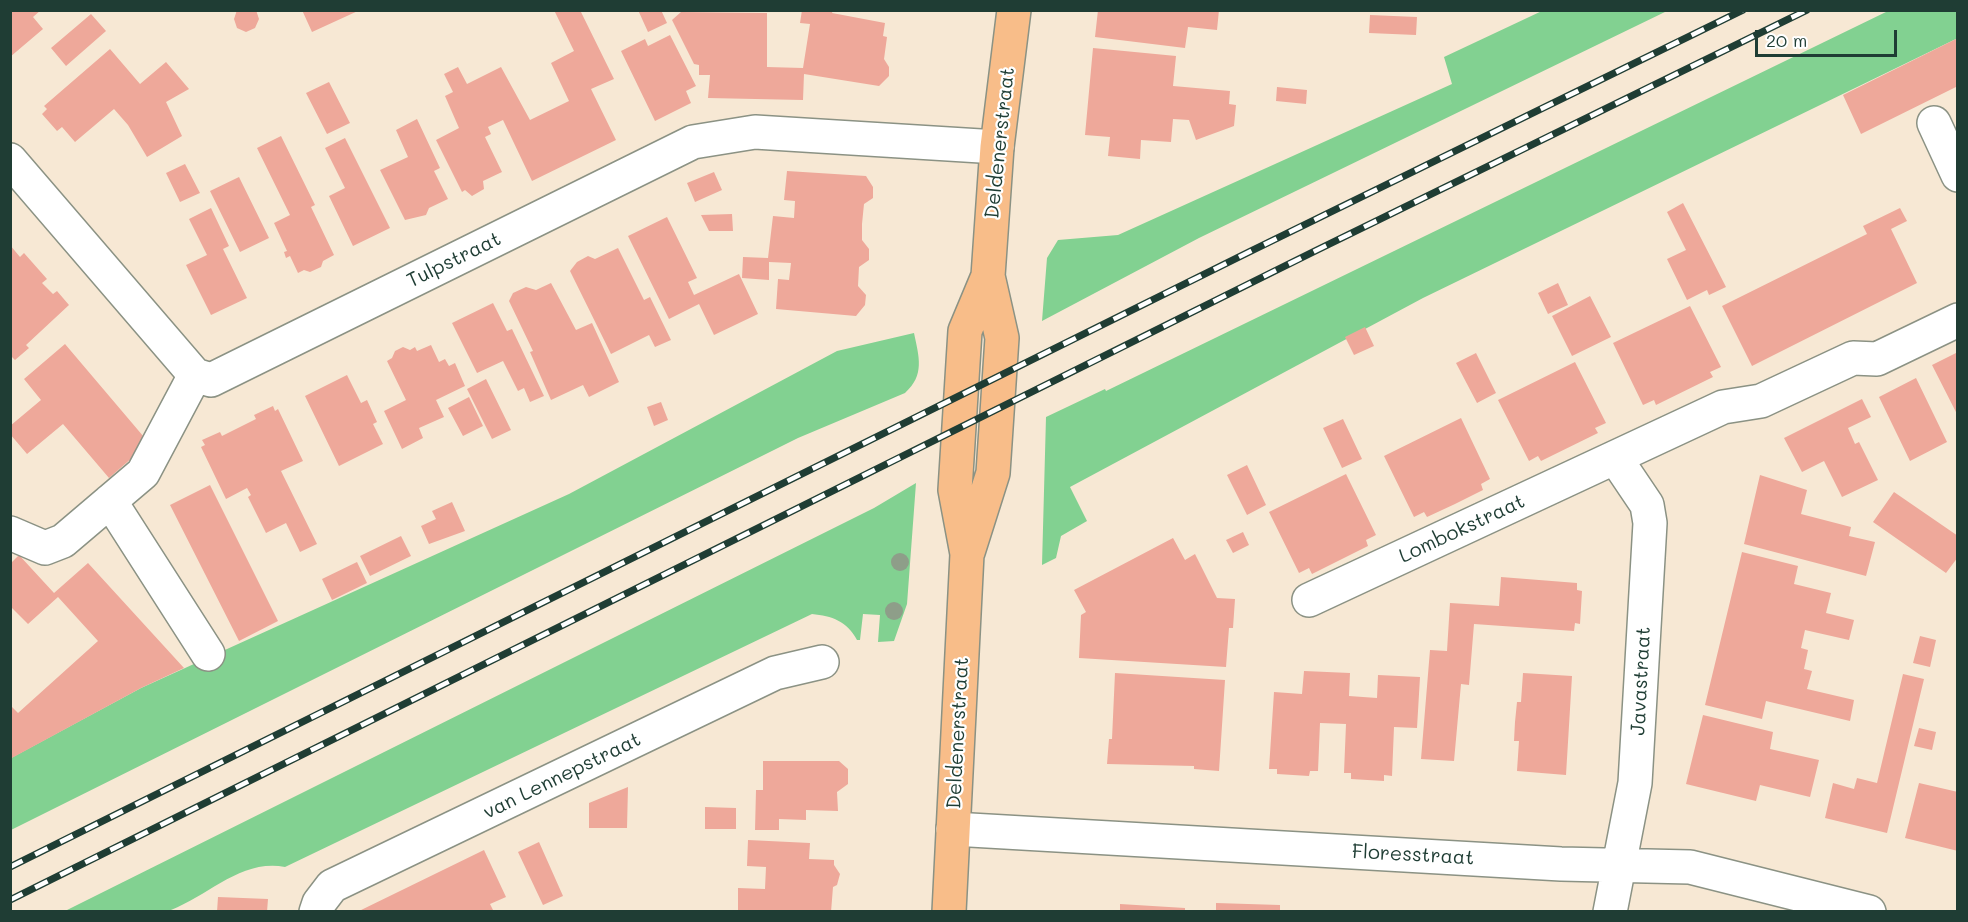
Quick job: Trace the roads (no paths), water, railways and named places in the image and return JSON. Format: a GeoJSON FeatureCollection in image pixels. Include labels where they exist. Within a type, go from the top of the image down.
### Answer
{"type":"FeatureCollection","features":[{"type":"Feature","properties":{"kind":"main road","name":"Deldenerstraat"},"geometry":{"type":"LineString","coordinates":[[949,912],[967,554],[993,473],[1002,338],[988,276],[997,147],[1014,10]]}},
{"type":"Feature","properties":{"kind":"street"},"geometry":{"type":"LineString","coordinates":[[1934,123],[1958,175]]}},
{"type":"Feature","properties":{"kind":"street","name":"Tulpstraat"},"geometry":{"type":"LineString","coordinates":[[195,375],[211,380],[220,376],[693,142],[754,132],[997,147]]}},
{"type":"Feature","properties":{"kind":"street"},"geometry":{"type":"LineString","coordinates":[[10,160],[195,375],[143,473],[63,541],[45,548],[10,533]]}},
{"type":"Feature","properties":{"kind":"street","name":"Lombokstraat"},"geometry":{"type":"LineString","coordinates":[[1309,600],[1724,407],[1761,401],[1853,358],[1876,359],[1958,320]]}},
{"type":"Feature","properties":{"kind":"street","name":"Javastraat"},"geometry":{"type":"LineString","coordinates":[[1610,912],[1635,783],[1650,523],[1647,505],[1616,459]]}},
{"type":"Feature","properties":{"kind":"street"},"geometry":{"type":"LineString","coordinates":[[110,501],[208,654]]}},
{"type":"Feature","properties":{"kind":"street","name":"van Lennepstraat"},"geometry":{"type":"LineString","coordinates":[[316,912],[319,903],[332,886],[775,673],[822,662]]}},
{"type":"Feature","properties":{"kind":"street","name":"Floresstraat"},"geometry":{"type":"LineString","coordinates":[[953,830],[1690,867],[1869,912]]}},
{"type":"Feature","properties":{"kind":"railway"},"geometry":{"type":"LineString","coordinates":[[10,867],[1251,251],[1743,10]]}},
{"type":"Feature","properties":{"kind":"railway"},"geometry":{"type":"LineString","coordinates":[[10,900],[1315,251],[1807,10]]}}]}
